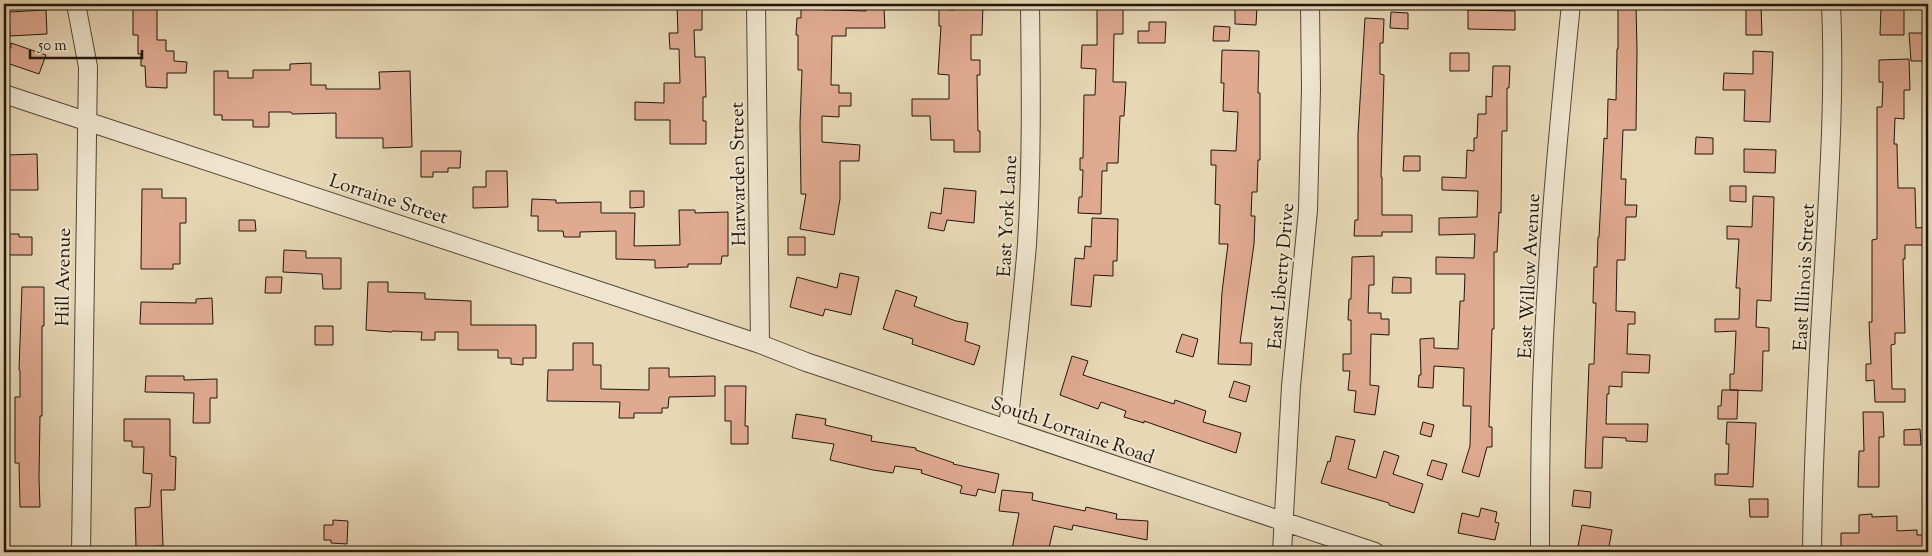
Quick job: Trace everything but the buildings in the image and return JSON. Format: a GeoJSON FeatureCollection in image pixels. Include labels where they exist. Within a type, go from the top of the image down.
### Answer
{"type":"FeatureCollection","features":[{"type":"Feature","properties":{"kind":"street","name":"Hill Avenue"},"geometry":{"type":"LineString","coordinates":[[76,4],[88,67],[81,552]]}},
{"type":"Feature","properties":{"kind":"street","name":"Harwarden Street"},"geometry":{"type":"LineString","coordinates":[[756,4],[760,344]]}},
{"type":"Feature","properties":{"kind":"street","name":"East York Lane"},"geometry":{"type":"LineString","coordinates":[[1008,430],[1023,294],[1029,194],[1031,120],[1030,4]]}},
{"type":"Feature","properties":{"kind":"street","name":"East Liberty Drive"},"geometry":{"type":"LineString","coordinates":[[1282,552],[1291,386],[1308,210],[1311,89],[1310,4]]}},
{"type":"Feature","properties":{"kind":"street","name":"East Willow Avenue"},"geometry":{"type":"LineString","coordinates":[[1540,552],[1541,423],[1548,263],[1558,133],[1571,4]]}},
{"type":"Feature","properties":{"kind":"street","name":"East Illinois Street"},"geometry":{"type":"LineString","coordinates":[[1812,552],[1814,454],[1832,96],[1831,4]]}},
{"type":"Feature","properties":{"kind":"street","name":"Lorraine Street"},"geometry":{"type":"LineString","coordinates":[[4,94],[760,344]]}},
{"type":"Feature","properties":{"kind":"street","name":"South Lorraine Road"},"geometry":{"type":"LineString","coordinates":[[760,344],[806,362],[1375,552]]}}]}
